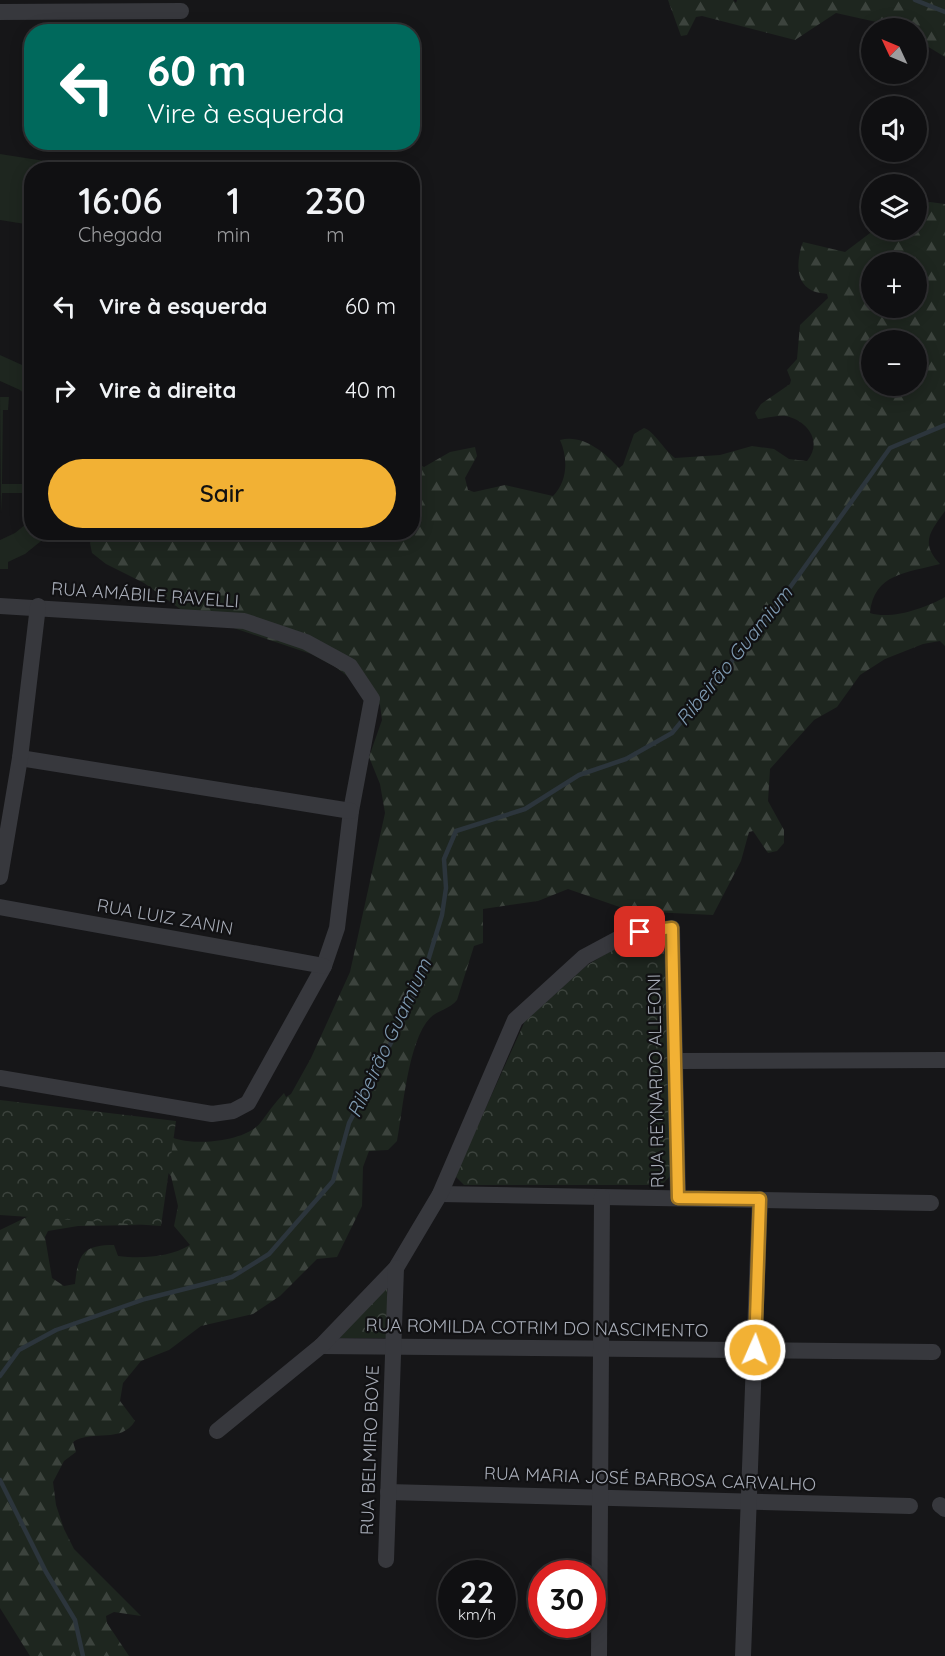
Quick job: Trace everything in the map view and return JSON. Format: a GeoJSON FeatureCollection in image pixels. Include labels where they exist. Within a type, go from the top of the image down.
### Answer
{"type":"FeatureCollection","features":[{"type":"Feature","properties":{"kind":"street"},"geometry":{"type":"LineString","coordinates":[[0,12],[181,11]]}},
{"type":"Feature","properties":{"kind":"street","name":"RUA AMÁBILE RAVELLI"},"geometry":{"type":"LineString","coordinates":[[0,606],[38,606],[244,621],[306,642],[350,666],[372,699],[351,811]]}},
{"type":"Feature","properties":{"kind":"street"},"geometry":{"type":"LineString","coordinates":[[0,877],[20,758],[38,606]]}},
{"type":"Feature","properties":{"kind":"street"},"geometry":{"type":"LineString","coordinates":[[0,1078],[212,1114],[233,1111],[248,1102],[324,966],[337,928],[351,811],[20,758]]}},
{"type":"Feature","properties":{"kind":"street","name":"RUA LUIZ ZANIN"},"geometry":{"type":"LineString","coordinates":[[0,907],[324,966]]}},
{"type":"Feature","properties":{"kind":"street","name":"RUA REYNARDO ALLEONI"},"geometry":{"type":"LineString","coordinates":[[440,1194],[515,1020],[584,957],[625,934],[672,928],[678,1198]]}},
{"type":"Feature","properties":{"kind":"street"},"geometry":{"type":"LineString","coordinates":[[675,1061],[945,1060]]}},
{"type":"Feature","properties":{"kind":"street"},"geometry":{"type":"LineString","coordinates":[[218,1431],[321,1346],[396,1268],[440,1194],[931,1203]]}},
{"type":"Feature","properties":{"kind":"street"},"geometry":{"type":"LineString","coordinates":[[599,1656],[602,1197]]}},
{"type":"Feature","properties":{"kind":"street"},"geometry":{"type":"LineString","coordinates":[[743,1656],[760,1199]]}},
{"type":"Feature","properties":{"kind":"street","name":"RUA BELMIRO BOVE"},"geometry":{"type":"LineString","coordinates":[[386,1560],[396,1268]]}},
{"type":"Feature","properties":{"kind":"street","name":"RUA ROMILDA COTRIM DO NASCIMENTO"},"geometry":{"type":"LineString","coordinates":[[321,1346],[933,1352]]}},
{"type":"Feature","properties":{"kind":"street","name":"RUA MARIA JOSÉ BARBOSA CARVALHO"},"geometry":{"type":"LineString","coordinates":[[388,1492],[910,1506]]}},
{"type":"Feature","properties":{"kind":"green space"},"geometry":{"type":"Polygon","coordinates":[[[668,0],[733,0],[736,3],[737,0],[945,0],[945,57],[927,46],[927,18],[861,19],[836,13],[795,40],[702,16],[696,17],[687,35],[681,36],[668,0]]]}},
{"type":"Feature","properties":{"kind":"green space"},"geometry":{"type":"Polygon","coordinates":[[[0,154],[51,162],[24,162],[24,224],[0,220],[0,154]]]}},
{"type":"Feature","properties":{"kind":"green space"},"geometry":{"type":"Polygon","coordinates":[[[927,202],[945,204],[945,511],[929,538],[930,550],[940,564],[904,573],[885,582],[873,600],[870,613],[888,615],[908,612],[945,597],[945,646],[940,641],[923,644],[885,659],[860,675],[837,707],[814,720],[770,769],[768,801],[784,830],[784,843],[777,851],[768,853],[753,831],[749,832],[741,861],[713,915],[631,911],[568,889],[538,901],[483,909],[483,943],[474,946],[457,1000],[430,1018],[416,1043],[404,1095],[397,1141],[388,1150],[369,1151],[363,1167],[362,1206],[337,1257],[317,1259],[280,1296],[253,1314],[201,1326],[169,1350],[141,1361],[123,1383],[120,1401],[135,1421],[122,1432],[89,1436],[73,1442],[76,1452],[64,1461],[53,1482],[56,1505],[74,1549],[141,1616],[114,1612],[106,1616],[107,1623],[129,1656],[30,1656],[0,1608],[0,1230],[33,1214],[143,1225],[78,1226],[48,1231],[45,1237],[52,1278],[64,1286],[75,1284],[80,1259],[88,1250],[95,1247],[114,1245],[118,1256],[137,1257],[165,1255],[190,1245],[174,1226],[178,1206],[171,1176],[160,1164],[141,1125],[181,1140],[200,1142],[224,1140],[255,1128],[284,1093],[286,1097],[291,1094],[311,1058],[350,972],[385,813],[380,784],[369,757],[382,720],[380,705],[372,696],[337,668],[311,654],[183,611],[144,583],[106,564],[92,553],[92,540],[420,540],[420,465],[424,467],[450,452],[475,447],[477,456],[465,478],[468,490],[474,492],[505,485],[553,496],[562,483],[565,469],[560,440],[585,442],[607,456],[619,468],[623,465],[634,434],[644,428],[675,458],[720,455],[752,446],[774,449],[789,459],[807,461],[814,447],[807,427],[786,416],[758,419],[755,413],[761,404],[790,384],[791,380],[787,370],[797,359],[800,325],[828,298],[827,294],[810,289],[801,278],[799,260],[803,242],[845,252],[861,240],[927,240],[927,202]]]}},
{"type":"Feature","properties":{"kind":"green space"},"geometry":{"type":"Polygon","coordinates":[[[0,355],[24,366],[24,394],[0,381],[0,355]]]}},
{"type":"Feature","properties":{"kind":"green space"},"geometry":{"type":"Polygon","coordinates":[[[0,397],[9,397],[8,410],[3,410],[2,484],[24,484],[24,493],[2,493],[1,513],[0,397]]]}},
{"type":"Feature","properties":{"kind":"green space"},"geometry":{"type":"Polygon","coordinates":[[[24,526],[24,540],[42,540],[25,554],[8,562],[8,569],[0,569],[0,540],[24,526]]]}},
{"type":"Feature","properties":{"kind":"green space"},"geometry":{"type":"Polygon","coordinates":[[[661,935],[668,938],[670,1176],[662,1185],[464,1185],[455,1176],[525,1021],[586,966],[625,942],[661,935]]]}},
{"type":"Feature","properties":{"kind":"green space"},"geometry":{"type":"Polygon","coordinates":[[[0,1100],[176,1121],[161,1226],[0,1215],[0,1100]]]}},
{"type":"Feature","properties":{"kind":"green space"},"geometry":{"type":"Polygon","coordinates":[[[387,1285],[387,1338],[338,1338],[387,1285]]]}},
{"type":"Feature","properties":{"kind":"waterway","name":"Ribeirão Guamium"},"geometry":{"type":"LineString","coordinates":[[915,0],[945,12]]}},
{"type":"Feature","properties":{"kind":"waterway","name":"Ribeirão Guamium"},"geometry":{"type":"LineString","coordinates":[[0,1376],[19,1350],[56,1330],[145,1299],[232,1277],[269,1254],[333,1181],[349,1123],[405,1016],[427,964],[442,915],[446,888],[444,859],[456,831],[525,809],[579,775],[626,759],[672,733],[773,611],[890,448],[945,425]]}},
{"type":"Feature","properties":{"kind":"waterway","name":"Ribeirão Guamium"},"geometry":{"type":"LineString","coordinates":[[0,1480],[46,1572],[75,1620],[83,1656]]}},
{"type":"Feature","properties":{"kind":"route"},"geometry":{"type":"LineString","coordinates":[[640,932],[672,928],[678,1198],[760,1199],[755,1350]]}}]}
